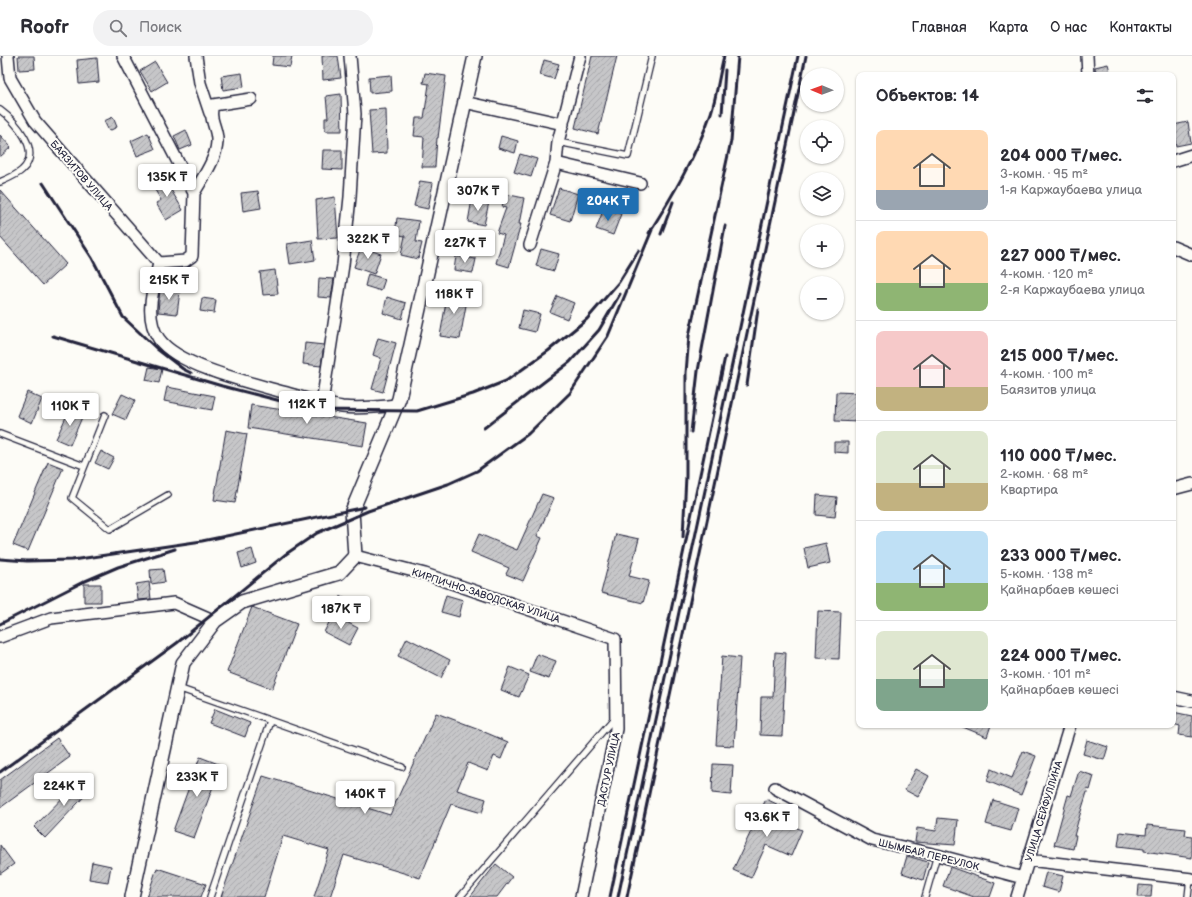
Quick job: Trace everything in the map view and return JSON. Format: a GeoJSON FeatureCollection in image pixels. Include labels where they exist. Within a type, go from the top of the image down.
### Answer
{"type":"FeatureCollection","features":[{"type":"Feature","properties":{"kind":"street","name":"БАЯЗИТОВ УЛИЦА"},"geometry":{"type":"LineString","coordinates":[[8,56],[10,78],[35,121],[159,263]]}},
{"type":"Feature","properties":{"kind":"street"},"geometry":{"type":"LineString","coordinates":[[123,56],[194,192]]}},
{"type":"Feature","properties":{"kind":"street"},"geometry":{"type":"LineString","coordinates":[[196,56],[200,83],[218,140],[216,154],[194,192],[192,256],[184,261],[159,263],[150,307],[151,323],[159,339],[175,354],[219,374],[322,403],[342,407],[398,402]]}},
{"type":"Feature","properties":{"kind":"street"},"geometry":{"type":"LineString","coordinates":[[322,403],[343,265],[350,197],[355,114],[350,56]]}},
{"type":"Feature","properties":{"kind":"street"},"geometry":{"type":"LineString","coordinates":[[132,897],[183,663],[215,621],[242,602],[339,573],[355,556],[352,510],[398,402],[475,56]]}},
{"type":"Feature","properties":{"kind":"street"},"geometry":{"type":"LineString","coordinates":[[530,245],[556,162],[558,142],[580,56]]}},
{"type":"Feature","properties":{"kind":"street"},"geometry":{"type":"LineString","coordinates":[[1087,56],[1088,72]]}},
{"type":"Feature","properties":{"kind":"street"},"geometry":{"type":"LineString","coordinates":[[210,113],[213,105],[251,99]]}},
{"type":"Feature","properties":{"kind":"street"},"geometry":{"type":"LineString","coordinates":[[464,102],[563,124]]}},
{"type":"Feature","properties":{"kind":"street"},"geometry":{"type":"LineString","coordinates":[[1176,160],[1192,155]]}},
{"type":"Feature","properties":{"kind":"street"},"geometry":{"type":"LineString","coordinates":[[556,162],[640,183]]}},
{"type":"Feature","properties":{"kind":"street"},"geometry":{"type":"LineString","coordinates":[[1176,248],[1192,255]]}},
{"type":"Feature","properties":{"kind":"street"},"geometry":{"type":"LineString","coordinates":[[1176,488],[1192,484]]}},
{"type":"Feature","properties":{"kind":"street","name":"КИРПИЧНО-ЗАВОДСКАЯ УЛИЦА"},"geometry":{"type":"LineString","coordinates":[[355,556],[425,574],[615,639]]}},
{"type":"Feature","properties":{"kind":"street"},"geometry":{"type":"LineString","coordinates":[[0,637],[51,618],[174,603],[215,621]]}},
{"type":"Feature","properties":{"kind":"street","name":"ДАСТУР УЛИЦА"},"geometry":{"type":"LineString","coordinates":[[581,897],[616,729],[615,639]]}},
{"type":"Feature","properties":{"kind":"street"},"geometry":{"type":"LineString","coordinates":[[1176,698],[1192,701]]}},
{"type":"Feature","properties":{"kind":"street","name":"УЛИЦА СЕЙФУЛЛИНА"},"geometry":{"type":"LineString","coordinates":[[1017,897],[1069,728]]}},
{"type":"Feature","properties":{"kind":"street","name":"ШЫМБАЙ ПЕРЕУЛОК"},"geometry":{"type":"LineString","coordinates":[[775,788],[872,840],[937,855],[1023,878]]}},
{"type":"Feature","properties":{"kind":"street"},"geometry":{"type":"LineString","coordinates":[[1028,860],[1191,879]]}},
{"type":"Feature","properties":{"kind":"lane"},"geometry":{"type":"LineString","coordinates":[[558,142],[628,156],[652,56]]}},
{"type":"Feature","properties":{"kind":"lane"},"geometry":{"type":"LineString","coordinates":[[0,110],[22,130],[28,146],[28,159],[23,170],[0,182]]}},
{"type":"Feature","properties":{"kind":"lane"},"geometry":{"type":"LineString","coordinates":[[105,415],[72,498],[110,529],[168,495]]}},
{"type":"Feature","properties":{"kind":"lane"},"geometry":{"type":"LineString","coordinates":[[0,434],[84,466]]}},
{"type":"Feature","properties":{"kind":"lane"},"geometry":{"type":"LineString","coordinates":[[177,688],[402,767]]}},
{"type":"Feature","properties":{"kind":"lane"},"geometry":{"type":"LineString","coordinates":[[460,897],[616,715]]}},
{"type":"Feature","properties":{"kind":"lane"},"geometry":{"type":"LineString","coordinates":[[210,897],[270,721]]}},
{"type":"Feature","properties":{"kind":"lane"},"geometry":{"type":"LineString","coordinates":[[925,897],[937,855]]}},
{"type":"Feature","properties":{"kind":"lane"},"geometry":{"type":"LineString","coordinates":[[1188,897],[1191,879]]}},
{"type":"Feature","properties":{"kind":"building"},"geometry":{"type":"Polygon","coordinates":[[[18,56],[34,56],[35,69],[19,70],[18,56]]]}},
{"type":"Feature","properties":{"kind":"building"},"geometry":{"type":"Polygon","coordinates":[[[273,56],[292,56],[290,67],[272,65],[273,56]]]}},
{"type":"Feature","properties":{"kind":"building"},"geometry":{"type":"Polygon","coordinates":[[[322,56],[338,56],[341,78],[323,80],[322,56]]]}},
{"type":"Feature","properties":{"kind":"building"},"geometry":{"type":"Polygon","coordinates":[[[592,56],[617,56],[598,134],[575,128],[592,56]]]}},
{"type":"Feature","properties":{"kind":"building"},"geometry":{"type":"Polygon","coordinates":[[[97,58],[99,82],[79,84],[77,60],[97,58]]]}},
{"type":"Feature","properties":{"kind":"building"},"geometry":{"type":"Polygon","coordinates":[[[544,60],[559,64],[554,79],[540,75],[544,60]]]}},
{"type":"Feature","properties":{"kind":"building"},"geometry":{"type":"Polygon","coordinates":[[[155,62],[167,82],[152,91],[140,71],[155,62]]]}},
{"type":"Feature","properties":{"kind":"building"},"geometry":{"type":"Polygon","coordinates":[[[1108,64],[1110,72],[1096,72],[1095,67],[1108,64]]]}},
{"type":"Feature","properties":{"kind":"building"},"geometry":{"type":"Polygon","coordinates":[[[242,73],[244,87],[223,90],[221,76],[242,73]]]}},
{"type":"Feature","properties":{"kind":"building"},"geometry":{"type":"Polygon","coordinates":[[[425,73],[446,76],[437,138],[435,167],[422,167],[424,137],[414,136],[416,118],[424,118],[429,84],[423,83],[425,73]]]}},
{"type":"Feature","properties":{"kind":"building"},"geometry":{"type":"Polygon","coordinates":[[[391,75],[392,91],[370,93],[369,77],[391,75]]]}},
{"type":"Feature","properties":{"kind":"building"},"geometry":{"type":"Polygon","coordinates":[[[341,94],[342,131],[325,131],[325,118],[328,118],[326,96],[341,94]]]}},
{"type":"Feature","properties":{"kind":"building"},"geometry":{"type":"Polygon","coordinates":[[[386,109],[387,153],[372,154],[369,110],[386,109]]]}},
{"type":"Feature","properties":{"kind":"building"},"geometry":{"type":"Polygon","coordinates":[[[113,117],[117,127],[109,131],[104,121],[113,117]]]}},
{"type":"Feature","properties":{"kind":"building"},"geometry":{"type":"Polygon","coordinates":[[[1188,122],[1191,143],[1176,146],[1176,124],[1188,122]]]}},
{"type":"Feature","properties":{"kind":"building"},"geometry":{"type":"Polygon","coordinates":[[[186,130],[192,145],[180,150],[174,136],[186,130]]]}},
{"type":"Feature","properties":{"kind":"building"},"geometry":{"type":"Polygon","coordinates":[[[148,133],[155,149],[137,156],[131,141],[148,133]]]}},
{"type":"Feature","properties":{"kind":"building"},"geometry":{"type":"Polygon","coordinates":[[[0,135],[11,147],[0,157],[0,135]]]}},
{"type":"Feature","properties":{"kind":"building"},"geometry":{"type":"Polygon","coordinates":[[[501,136],[518,141],[515,153],[498,148],[501,136]]]}},
{"type":"Feature","properties":{"kind":"building"},"geometry":{"type":"Polygon","coordinates":[[[323,150],[342,150],[342,170],[322,169],[323,150]]]}},
{"type":"Feature","properties":{"kind":"building"},"geometry":{"type":"Polygon","coordinates":[[[520,154],[537,159],[531,177],[514,172],[520,154]]]}},
{"type":"Feature","properties":{"kind":"building"},"geometry":{"type":"Polygon","coordinates":[[[168,175],[175,187],[171,190],[183,210],[166,220],[156,203],[161,200],[152,185],[168,175]]]}},
{"type":"Feature","properties":{"kind":"building"},"geometry":{"type":"Polygon","coordinates":[[[420,181],[433,183],[428,209],[414,206],[420,181]]]}},
{"type":"Feature","properties":{"kind":"building"},"geometry":{"type":"Polygon","coordinates":[[[559,188],[578,194],[570,221],[550,215],[559,188]]]}},
{"type":"Feature","properties":{"kind":"building"},"geometry":{"type":"Polygon","coordinates":[[[0,190],[66,264],[43,285],[0,237],[0,190]]]}},
{"type":"Feature","properties":{"kind":"building"},"geometry":{"type":"Polygon","coordinates":[[[258,191],[261,208],[243,211],[241,193],[258,191]]]}},
{"type":"Feature","properties":{"kind":"building"},"geometry":{"type":"Polygon","coordinates":[[[505,194],[524,198],[519,224],[521,224],[509,267],[496,263],[504,235],[497,233],[506,208],[502,207],[505,194]]]}},
{"type":"Feature","properties":{"kind":"building"},"geometry":{"type":"Polygon","coordinates":[[[335,197],[338,238],[318,239],[316,200],[335,197]]]}},
{"type":"Feature","properties":{"kind":"building"},"geometry":{"type":"Polygon","coordinates":[[[472,199],[489,202],[484,225],[468,222],[472,199]]]}},
{"type":"Feature","properties":{"kind":"building"},"geometry":{"type":"Polygon","coordinates":[[[604,208],[621,214],[613,235],[596,229],[604,208]]]}},
{"type":"Feature","properties":{"kind":"building"},"geometry":{"type":"Polygon","coordinates":[[[397,218],[419,221],[416,242],[422,243],[418,259],[401,255],[405,236],[395,234],[397,218]]]}},
{"type":"Feature","properties":{"kind":"building"},"geometry":{"type":"Polygon","coordinates":[[[312,240],[315,260],[290,264],[287,244],[312,240]]]}},
{"type":"Feature","properties":{"kind":"building"},"geometry":{"type":"Polygon","coordinates":[[[361,247],[381,254],[374,274],[354,267],[361,247]]]}},
{"type":"Feature","properties":{"kind":"building"},"geometry":{"type":"Polygon","coordinates":[[[541,249],[559,254],[554,271],[536,266],[541,249]]]}},
{"type":"Feature","properties":{"kind":"building"},"geometry":{"type":"Polygon","coordinates":[[[456,256],[476,259],[473,273],[454,270],[456,256]]]}},
{"type":"Feature","properties":{"kind":"building"},"geometry":{"type":"Polygon","coordinates":[[[275,270],[278,294],[263,295],[260,272],[275,270]]]}},
{"type":"Feature","properties":{"kind":"building"},"geometry":{"type":"Polygon","coordinates":[[[368,274],[385,279],[381,291],[365,286],[368,274]]]}},
{"type":"Feature","properties":{"kind":"building"},"geometry":{"type":"Polygon","coordinates":[[[319,278],[334,279],[331,298],[318,297],[319,278]]]}},
{"type":"Feature","properties":{"kind":"building"},"geometry":{"type":"Polygon","coordinates":[[[160,289],[180,291],[177,314],[158,312],[160,289]]]}},
{"type":"Feature","properties":{"kind":"building"},"geometry":{"type":"Polygon","coordinates":[[[448,291],[468,294],[460,339],[440,336],[448,291]]]}},
{"type":"Feature","properties":{"kind":"building"},"geometry":{"type":"Polygon","coordinates":[[[557,296],[574,303],[567,319],[550,312],[557,296]]]}},
{"type":"Feature","properties":{"kind":"building"},"geometry":{"type":"Polygon","coordinates":[[[387,297],[406,303],[402,319],[383,313],[387,297]]]}},
{"type":"Feature","properties":{"kind":"building"},"geometry":{"type":"Polygon","coordinates":[[[202,298],[216,300],[214,313],[200,311],[202,298]]]}},
{"type":"Feature","properties":{"kind":"building"},"geometry":{"type":"Polygon","coordinates":[[[523,310],[540,314],[535,332],[519,328],[523,310]]]}},
{"type":"Feature","properties":{"kind":"building"},"geometry":{"type":"Polygon","coordinates":[[[378,338],[396,343],[383,392],[372,389],[381,358],[373,355],[378,338]]]}},
{"type":"Feature","properties":{"kind":"building"},"geometry":{"type":"Polygon","coordinates":[[[305,343],[324,345],[321,366],[303,364],[305,343]]]}},
{"type":"Feature","properties":{"kind":"building"},"geometry":{"type":"Polygon","coordinates":[[[149,367],[162,369],[159,383],[146,380],[149,367]]]}},
{"type":"Feature","properties":{"kind":"building"},"geometry":{"type":"Polygon","coordinates":[[[167,387],[215,396],[212,410],[164,401],[167,387]]]}},
{"type":"Feature","properties":{"kind":"building"},"geometry":{"type":"Polygon","coordinates":[[[27,392],[42,399],[32,423],[17,416],[27,392]]]}},
{"type":"Feature","properties":{"kind":"building"},"geometry":{"type":"Polygon","coordinates":[[[836,392],[856,393],[856,422],[835,421],[836,392]]]}},
{"type":"Feature","properties":{"kind":"building"},"geometry":{"type":"Polygon","coordinates":[[[122,394],[135,400],[126,420],[112,414],[122,394]]]}},
{"type":"Feature","properties":{"kind":"building"},"geometry":{"type":"Polygon","coordinates":[[[251,405],[367,423],[363,446],[248,428],[251,405]]]}},
{"type":"Feature","properties":{"kind":"building"},"geometry":{"type":"Polygon","coordinates":[[[70,408],[83,415],[70,445],[56,439],[70,408]]]}},
{"type":"Feature","properties":{"kind":"building"},"geometry":{"type":"Polygon","coordinates":[[[226,430],[247,434],[235,503],[214,500],[226,430]]]}},
{"type":"Feature","properties":{"kind":"building"},"geometry":{"type":"Polygon","coordinates":[[[834,442],[848,442],[848,453],[834,452],[834,442]]]}},
{"type":"Feature","properties":{"kind":"building"},"geometry":{"type":"Polygon","coordinates":[[[101,451],[114,458],[108,469],[95,463],[101,451]]]}},
{"type":"Feature","properties":{"kind":"building"},"geometry":{"type":"Polygon","coordinates":[[[48,462],[63,468],[28,551],[13,545],[48,462]]]}},
{"type":"Feature","properties":{"kind":"building"},"geometry":{"type":"Polygon","coordinates":[[[542,494],[554,498],[537,536],[542,538],[523,581],[506,574],[509,568],[471,552],[479,534],[517,550],[542,494]]]}},
{"type":"Feature","properties":{"kind":"building"},"geometry":{"type":"Polygon","coordinates":[[[817,495],[837,497],[835,517],[816,515],[817,495]]]}},
{"type":"Feature","properties":{"kind":"building"},"geometry":{"type":"Polygon","coordinates":[[[616,534],[639,539],[629,576],[649,581],[643,603],[601,593],[616,534]]]}},
{"type":"Feature","properties":{"kind":"building"},"geometry":{"type":"Polygon","coordinates":[[[826,543],[830,563],[808,568],[804,548],[826,543]]]}},
{"type":"Feature","properties":{"kind":"building"},"geometry":{"type":"Polygon","coordinates":[[[252,549],[256,563],[242,568],[238,553],[252,549]]]}},
{"type":"Feature","properties":{"kind":"building"},"geometry":{"type":"Polygon","coordinates":[[[163,569],[165,582],[151,584],[150,570],[163,569]]]}},
{"type":"Feature","properties":{"kind":"building"},"geometry":{"type":"Polygon","coordinates":[[[149,582],[151,599],[138,600],[136,584],[149,582]]]}},
{"type":"Feature","properties":{"kind":"building"},"geometry":{"type":"Polygon","coordinates":[[[84,584],[101,584],[101,602],[84,602],[84,584]]]}},
{"type":"Feature","properties":{"kind":"building"},"geometry":{"type":"Polygon","coordinates":[[[446,595],[463,600],[459,617],[441,612],[446,595]]]}},
{"type":"Feature","properties":{"kind":"building"},"geometry":{"type":"Polygon","coordinates":[[[341,596],[367,606],[364,615],[338,606],[341,596]]]}},
{"type":"Feature","properties":{"kind":"building"},"geometry":{"type":"Polygon","coordinates":[[[252,607],[297,624],[272,689],[227,672],[252,607]]]}},
{"type":"Feature","properties":{"kind":"building"},"geometry":{"type":"Polygon","coordinates":[[[818,611],[841,612],[839,659],[816,658],[818,611]]]}},
{"type":"Feature","properties":{"kind":"building"},"geometry":{"type":"Polygon","coordinates":[[[333,615],[358,628],[349,645],[324,632],[333,615]]]}},
{"type":"Feature","properties":{"kind":"building"},"geometry":{"type":"Polygon","coordinates":[[[407,638],[450,660],[441,678],[398,656],[407,638]]]}},
{"type":"Feature","properties":{"kind":"building"},"geometry":{"type":"Polygon","coordinates":[[[775,652],[786,653],[782,736],[760,735],[761,697],[773,697],[775,652]]]}},
{"type":"Feature","properties":{"kind":"building"},"geometry":{"type":"Polygon","coordinates":[[[537,654],[556,661],[549,679],[530,672],[537,654]]]}},
{"type":"Feature","properties":{"kind":"building"},"geometry":{"type":"Polygon","coordinates":[[[722,656],[740,658],[734,746],[716,745],[722,656]]]}},
{"type":"Feature","properties":{"kind":"building"},"geometry":{"type":"Polygon","coordinates":[[[510,667],[529,675],[519,697],[501,690],[510,667]]]}},
{"type":"Feature","properties":{"kind":"building"},"geometry":{"type":"Polygon","coordinates":[[[215,709],[250,723],[245,737],[209,723],[215,709]]]}},
{"type":"Feature","properties":{"kind":"building"},"geometry":{"type":"Polygon","coordinates":[[[436,713],[482,730],[508,742],[501,759],[494,756],[488,771],[468,763],[457,790],[486,799],[482,813],[451,804],[420,878],[344,855],[330,897],[314,897],[329,850],[283,836],[264,897],[221,897],[263,776],[390,815],[436,713]]]}},
{"type":"Feature","properties":{"kind":"building"},"geometry":{"type":"Polygon","coordinates":[[[1176,713],[1192,716],[1192,737],[1179,735],[1180,726],[1176,725],[1176,713]]]}},
{"type":"Feature","properties":{"kind":"building"},"geometry":{"type":"Polygon","coordinates":[[[965,728],[990,728],[987,737],[965,728]]]}},
{"type":"Feature","properties":{"kind":"building"},"geometry":{"type":"Polygon","coordinates":[[[57,738],[70,757],[0,808],[0,780],[57,738]]]}},
{"type":"Feature","properties":{"kind":"building"},"geometry":{"type":"Polygon","coordinates":[[[1087,740],[1108,747],[1104,760],[1083,754],[1087,740]]]}},
{"type":"Feature","properties":{"kind":"building"},"geometry":{"type":"Polygon","coordinates":[[[1023,751],[1036,756],[1021,795],[987,781],[991,769],[1012,778],[1023,751]]]}},
{"type":"Feature","properties":{"kind":"building"},"geometry":{"type":"Polygon","coordinates":[[[200,757],[221,765],[194,838],[173,831],[200,757]]]}},
{"type":"Feature","properties":{"kind":"building"},"geometry":{"type":"Polygon","coordinates":[[[713,764],[733,765],[731,795],[712,793],[713,764]]]}},
{"type":"Feature","properties":{"kind":"building"},"geometry":{"type":"Polygon","coordinates":[[[916,769],[929,776],[918,797],[905,790],[916,769]]]}},
{"type":"Feature","properties":{"kind":"building"},"geometry":{"type":"Polygon","coordinates":[[[1079,771],[1094,776],[1090,790],[1088,789],[1078,821],[1074,836],[1076,836],[1073,849],[1054,845],[1068,795],[1071,796],[1079,771]]]}},
{"type":"Feature","properties":{"kind":"building"},"geometry":{"type":"Polygon","coordinates":[[[84,776],[94,786],[45,838],[34,827],[84,776]]]}},
{"type":"Feature","properties":{"kind":"building"},"geometry":{"type":"Polygon","coordinates":[[[766,799],[783,807],[777,819],[802,830],[791,856],[766,845],[751,878],[733,870],[766,799]]]}},
{"type":"Feature","properties":{"kind":"building"},"geometry":{"type":"Polygon","coordinates":[[[993,800],[1018,808],[1011,831],[986,824],[993,800]]]}},
{"type":"Feature","properties":{"kind":"building"},"geometry":{"type":"Polygon","coordinates":[[[938,818],[958,820],[955,845],[915,842],[917,828],[936,831],[938,818]]]}},
{"type":"Feature","properties":{"kind":"building"},"geometry":{"type":"Polygon","coordinates":[[[1147,825],[1186,829],[1185,835],[1192,836],[1192,858],[1144,851],[1144,849],[1118,846],[1120,832],[1146,835],[1147,825]]]}},
{"type":"Feature","properties":{"kind":"building"},"geometry":{"type":"Polygon","coordinates":[[[0,845],[14,864],[0,874],[0,845]]]}},
{"type":"Feature","properties":{"kind":"building"},"geometry":{"type":"Polygon","coordinates":[[[907,856],[928,862],[923,880],[902,873],[907,856]]]}},
{"type":"Feature","properties":{"kind":"building"},"geometry":{"type":"Polygon","coordinates":[[[92,862],[111,866],[108,882],[89,879],[92,862]]]}},
{"type":"Feature","properties":{"kind":"building"},"geometry":{"type":"Polygon","coordinates":[[[496,864],[512,877],[497,897],[470,897],[496,864]]]}},
{"type":"Feature","properties":{"kind":"building"},"geometry":{"type":"Polygon","coordinates":[[[950,867],[995,883],[990,897],[974,897],[943,886],[950,867]]]}},
{"type":"Feature","properties":{"kind":"building"},"geometry":{"type":"Polygon","coordinates":[[[157,868],[206,884],[201,897],[147,897],[157,868]]]}},
{"type":"Feature","properties":{"kind":"building"},"geometry":{"type":"Polygon","coordinates":[[[1046,872],[1063,876],[1059,892],[1042,887],[1046,872]]]}},
{"type":"Feature","properties":{"kind":"building"},"geometry":{"type":"Polygon","coordinates":[[[1139,885],[1152,886],[1151,897],[1138,897],[1139,885]]]}},
{"type":"Feature","properties":{"kind":"railway"},"geometry":{"type":"LineString","coordinates":[[649,233],[683,175],[705,129],[713,106],[724,56]]}},
{"type":"Feature","properties":{"kind":"railway"},"geometry":{"type":"LineString","coordinates":[[683,537],[686,476],[686,373],[689,336],[731,141],[738,56]]}},
{"type":"Feature","properties":{"kind":"railway"},"geometry":{"type":"LineString","coordinates":[[618,897],[798,56]]}},
{"type":"Feature","properties":{"kind":"railway"},"geometry":{"type":"LineString","coordinates":[[627,897],[806,56]]}},
{"type":"Feature","properties":{"kind":"railway"},"geometry":{"type":"LineString","coordinates":[[722,114],[725,70]]}},
{"type":"Feature","properties":{"kind":"railway"},"geometry":{"type":"LineString","coordinates":[[43,183],[92,258],[123,317],[157,349],[183,369],[191,373]]}},
{"type":"Feature","properties":{"kind":"railway"},"geometry":{"type":"LineString","coordinates":[[661,234],[673,202]]}},
{"type":"Feature","properties":{"kind":"railway"},"geometry":{"type":"LineString","coordinates":[[691,432],[698,371],[725,226]]}},
{"type":"Feature","properties":{"kind":"railway"},"geometry":{"type":"LineString","coordinates":[[0,772],[177,643],[286,554],[317,533],[368,511],[448,484],[477,471],[528,434],[570,393],[608,336],[652,230]]}},
{"type":"Feature","properties":{"kind":"railway"},"geometry":{"type":"LineString","coordinates":[[53,336],[222,386],[316,410],[417,411],[473,394],[506,381],[548,351],[587,319],[619,282],[639,250]]}},
{"type":"Feature","properties":{"kind":"railway"},"geometry":{"type":"LineString","coordinates":[[484,428],[570,362],[599,330],[620,294]]}},
{"type":"Feature","properties":{"kind":"railway"},"geometry":{"type":"LineString","coordinates":[[747,385],[758,309]]}},
{"type":"Feature","properties":{"kind":"railway"},"geometry":{"type":"LineString","coordinates":[[610,897],[725,357]]}},
{"type":"Feature","properties":{"kind":"railway"},"geometry":{"type":"LineString","coordinates":[[0,559],[27,561],[72,560],[202,541],[365,507]]}},
{"type":"Feature","properties":{"kind":"railway"},"geometry":{"type":"LineString","coordinates":[[0,624],[83,582],[118,567],[175,549]]}}]}
